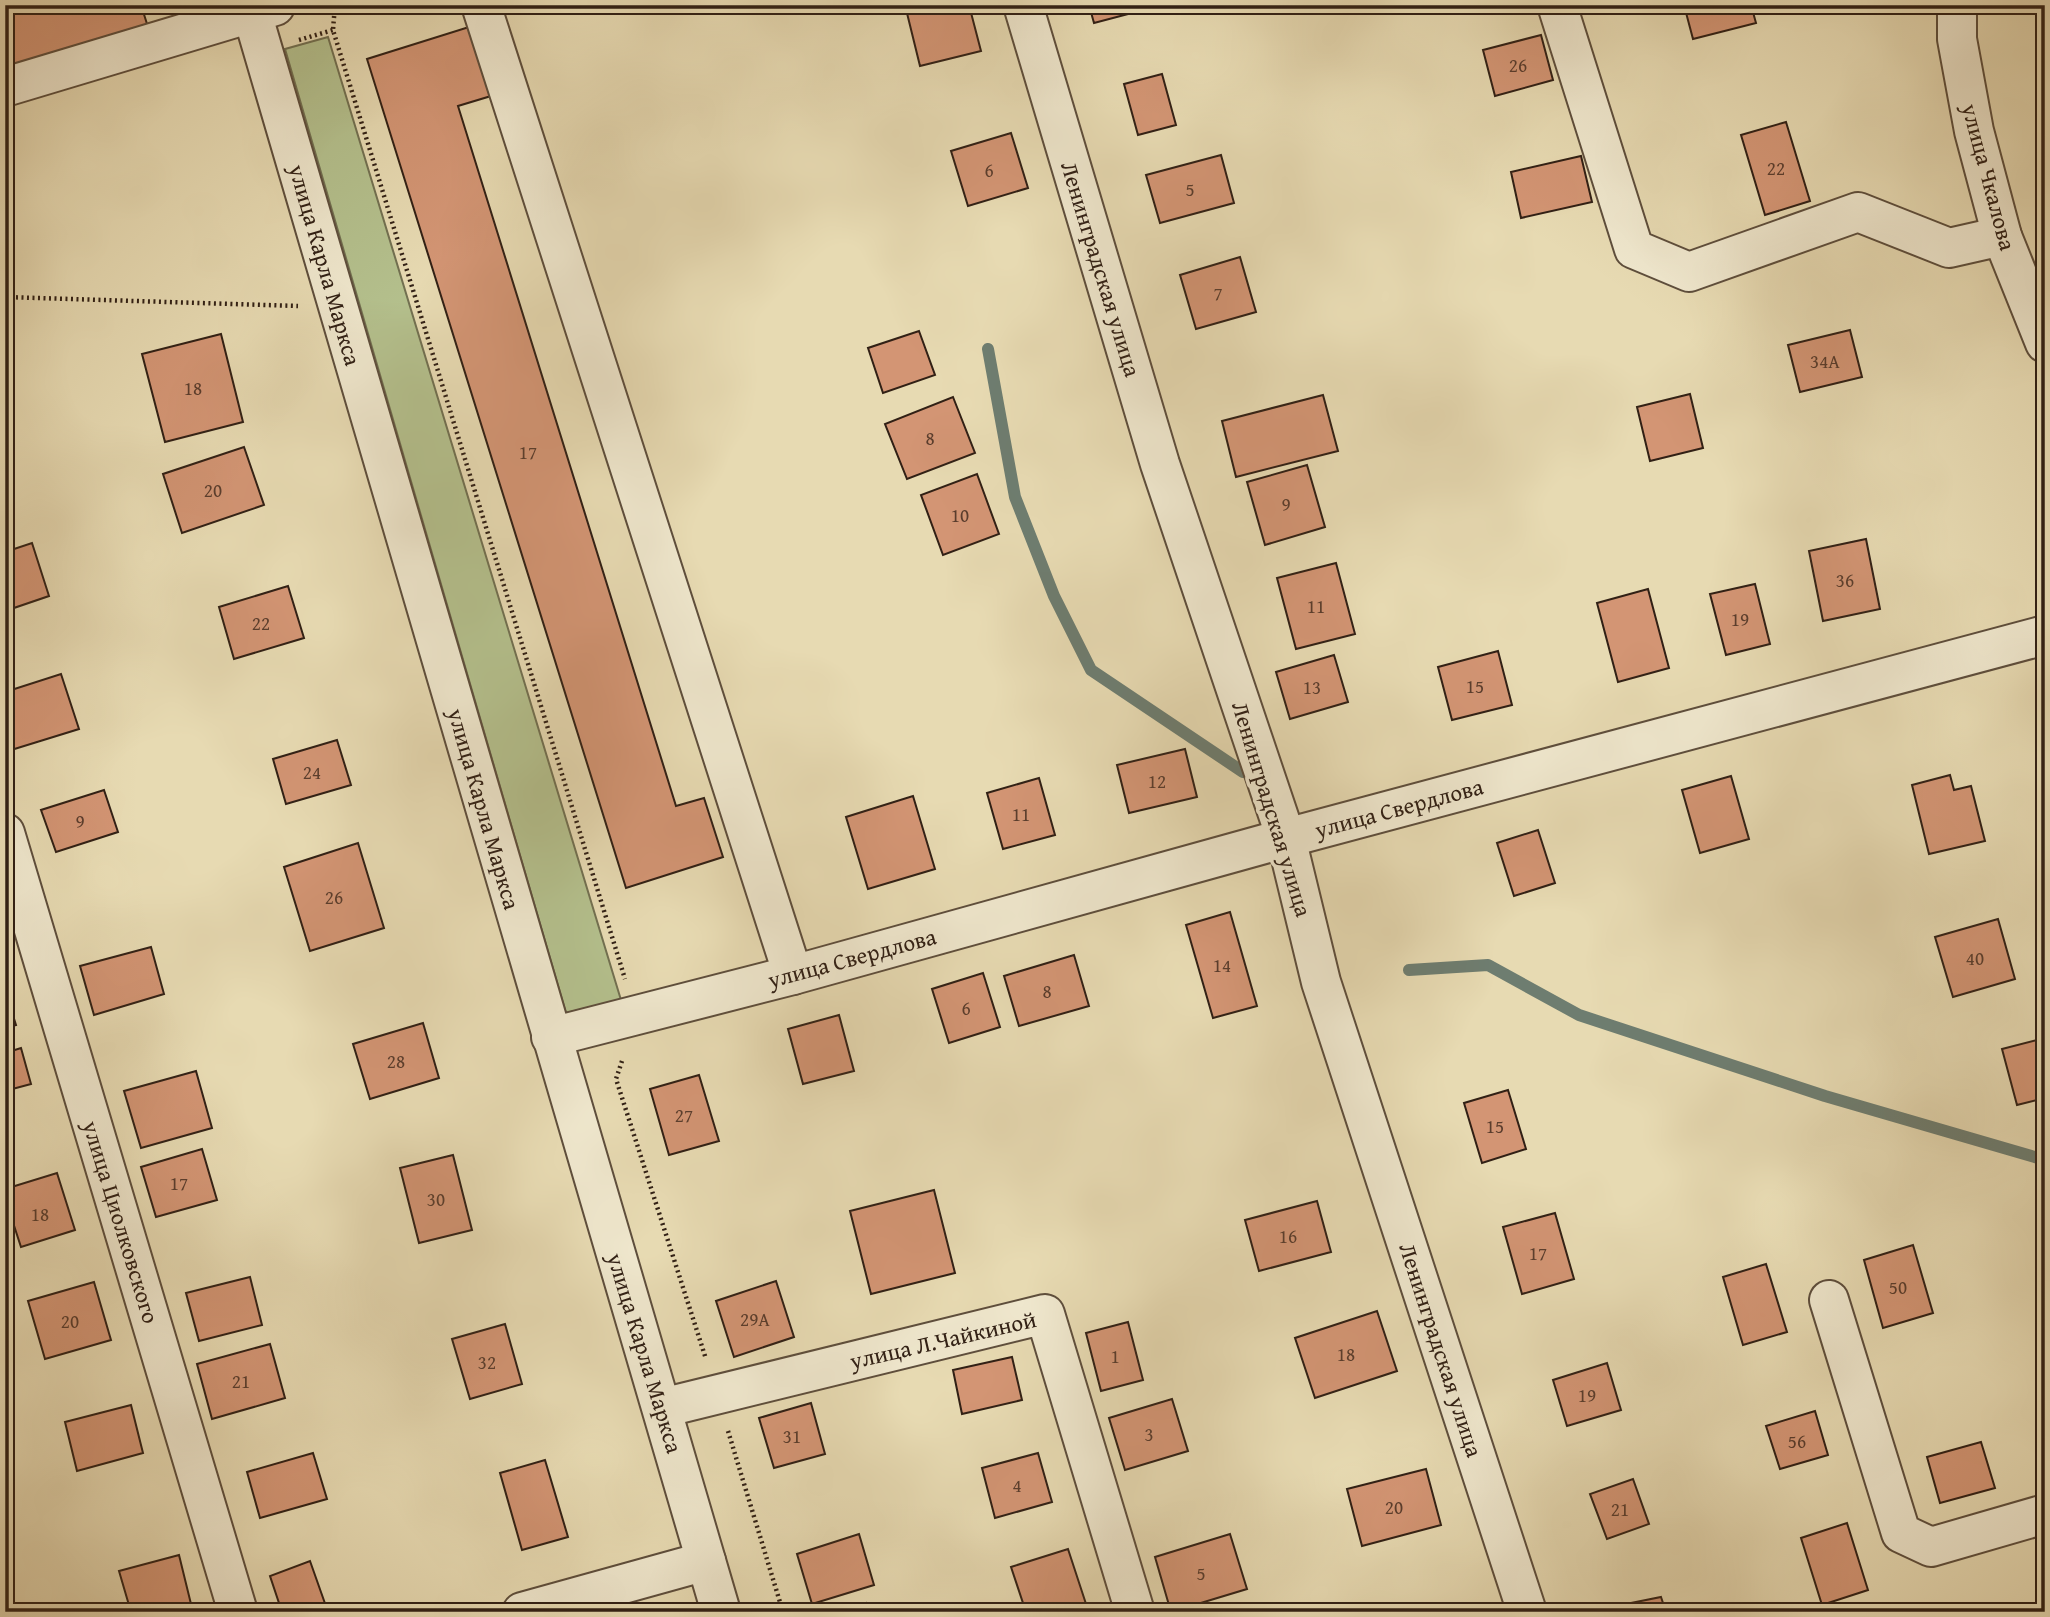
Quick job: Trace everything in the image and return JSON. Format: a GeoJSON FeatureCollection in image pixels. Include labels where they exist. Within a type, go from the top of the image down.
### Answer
{"type":"FeatureCollection","features":[{"type":"Feature","properties":{"kind":"street"},"geometry":{"type":"LineString","coordinates":[[481,5],[793,975]]}},
{"type":"Feature","properties":{"kind":"street","name":"Ленинградская улица"},"geometry":{"type":"LineString","coordinates":[[1023,5],[1160,464],[1286,838],[1321,982],[1527,1612]]}},
{"type":"Feature","properties":{"kind":"street"},"geometry":{"type":"LineString","coordinates":[[1557,5],[1634,249],[1689,272],[1858,212],[1949,248],[2002,236]]}},
{"type":"Feature","properties":{"kind":"street","name":"улица Чкалова"},"geometry":{"type":"LineString","coordinates":[[1957,5],[1957,39],[1972,117],[2002,236],[2045,343]]}},
{"type":"Feature","properties":{"kind":"street"},"geometry":{"type":"LineString","coordinates":[[5,88],[260,8]]}},
{"type":"Feature","properties":{"kind":"street","name":"улица Карла Маркса"},"geometry":{"type":"LineString","coordinates":[[260,8],[337,307],[721,1612]]}},
{"type":"Feature","properties":{"kind":"street","name":"улица Свердлова"},"geometry":{"type":"LineString","coordinates":[[551,1037],[793,975],[1286,838],[2045,635]]}},
{"type":"Feature","properties":{"kind":"street","name":"улица Циолковского"},"geometry":{"type":"LineString","coordinates":[[5,833],[238,1612]]}},
{"type":"Feature","properties":{"kind":"street"},"geometry":{"type":"LineString","coordinates":[[1829,1300],[1901,1533],[1931,1547],[2045,1514]]}},
{"type":"Feature","properties":{"kind":"street","name":"улица Л.Чайкиной"},"geometry":{"type":"LineString","coordinates":[[662,1408],[1045,1314],[1135,1612]]}},
{"type":"Feature","properties":{"kind":"street"},"geometry":{"type":"LineString","coordinates":[[522,1612],[706,1561]]}},
{"type":"Feature","properties":{"kind":"path"},"geometry":{"type":"LineString","coordinates":[[335,5],[333,30],[636,1014],[616,1079],[717,1393],[783,1612]]}},
{"type":"Feature","properties":{"kind":"path"},"geometry":{"type":"LineString","coordinates":[[5,297],[337,307]]}},
{"type":"Feature","properties":{"kind":"green space"},"geometry":{"type":"Polygon","coordinates":[[[328,37],[621,1000],[566,1013],[285,49],[328,37]]]}},
{"type":"Feature","properties":{"kind":"building"},"geometry":{"type":"Polygon","coordinates":[[[5,5],[141,5],[148,27],[5,69],[5,5]]]}},
{"type":"Feature","properties":{"kind":"building"},"geometry":{"type":"Polygon","coordinates":[[[905,5],[969,5],[981,51],[920,66],[905,5]]]}},
{"type":"Feature","properties":{"kind":"building"},"geometry":{"type":"Polygon","coordinates":[[[1089,5],[1151,5],[1151,8],[1094,23],[1089,5]]]}},
{"type":"Feature","properties":{"kind":"building"},"geometry":{"type":"Polygon","coordinates":[[[1684,5],[1751,5],[1756,23],[1693,39],[1684,5]]]}},
{"type":"Feature","properties":{"kind":"building"},"geometry":{"type":"Polygon","coordinates":[[[469,27],[491,96],[458,106],[676,806],[704,798],[723,857],[626,888],[367,59],[469,27]]]}},
{"type":"Feature","properties":{"kind":"building"},"geometry":{"type":"Polygon","coordinates":[[[1541,35],[1553,80],[1495,96],[1483,50],[1541,35]]]}},
{"type":"Feature","properties":{"kind":"building"},"geometry":{"type":"Polygon","coordinates":[[[1162,74],[1176,125],[1138,135],[1124,84],[1162,74]]]}},
{"type":"Feature","properties":{"kind":"building"},"geometry":{"type":"Polygon","coordinates":[[[1786,122],[1810,201],[1765,215],[1741,135],[1786,122]]]}},
{"type":"Feature","properties":{"kind":"building"},"geometry":{"type":"Polygon","coordinates":[[[1011,133],[1028,188],[968,206],[951,151],[1011,133]]]}},
{"type":"Feature","properties":{"kind":"building"},"geometry":{"type":"Polygon","coordinates":[[[1221,155],[1234,203],[1160,223],[1146,175],[1221,155]]]}},
{"type":"Feature","properties":{"kind":"building"},"geometry":{"type":"Polygon","coordinates":[[[1581,156],[1592,202],[1521,218],[1511,172],[1581,156]]]}},
{"type":"Feature","properties":{"kind":"building"},"geometry":{"type":"Polygon","coordinates":[[[1240,257],[1256,312],[1196,329],[1180,275],[1240,257]]]}},
{"type":"Feature","properties":{"kind":"building"},"geometry":{"type":"Polygon","coordinates":[[[1850,330],[1862,377],[1800,392],[1788,345],[1850,330]]]}},
{"type":"Feature","properties":{"kind":"building"},"geometry":{"type":"Polygon","coordinates":[[[919,331],[935,375],[883,393],[868,348],[919,331]]]}},
{"type":"Feature","properties":{"kind":"building"},"geometry":{"type":"Polygon","coordinates":[[[221,334],[243,422],[165,442],[142,354],[221,334]]]}},
{"type":"Feature","properties":{"kind":"building"},"geometry":{"type":"Polygon","coordinates":[[[1690,394],[1703,448],[1650,461],[1637,407],[1690,394]]]}},
{"type":"Feature","properties":{"kind":"building"},"geometry":{"type":"Polygon","coordinates":[[[1323,395],[1338,451],[1236,477],[1222,421],[1323,395]]]}},
{"type":"Feature","properties":{"kind":"building"},"geometry":{"type":"Polygon","coordinates":[[[953,397],[975,453],[907,479],[885,424],[953,397]]]}},
{"type":"Feature","properties":{"kind":"building"},"geometry":{"type":"Polygon","coordinates":[[[244,447],[264,505],[182,533],[163,474],[244,447]]]}},
{"type":"Feature","properties":{"kind":"building"},"geometry":{"type":"Polygon","coordinates":[[[1307,465],[1325,527],[1265,545],[1247,482],[1307,465]]]}},
{"type":"Feature","properties":{"kind":"building"},"geometry":{"type":"Polygon","coordinates":[[[977,474],[999,534],[943,555],[921,495],[977,474]]]}},
{"type":"Feature","properties":{"kind":"building"},"geometry":{"type":"Polygon","coordinates":[[[1866,539],[1880,609],[1823,621],[1809,551],[1866,539]]]}},
{"type":"Feature","properties":{"kind":"building"},"geometry":{"type":"Polygon","coordinates":[[[32,543],[49,596],[5,611],[5,552],[32,543]]]}},
{"type":"Feature","properties":{"kind":"building"},"geometry":{"type":"Polygon","coordinates":[[[1336,563],[1355,634],[1296,649],[1277,578],[1336,563]]]}},
{"type":"Feature","properties":{"kind":"building"},"geometry":{"type":"Polygon","coordinates":[[[1755,584],[1770,644],[1726,655],[1710,594],[1755,584]]]}},
{"type":"Feature","properties":{"kind":"building"},"geometry":{"type":"Polygon","coordinates":[[[288,586],[304,638],[234,659],[219,607],[288,586]]]}},
{"type":"Feature","properties":{"kind":"building"},"geometry":{"type":"Polygon","coordinates":[[[1648,589],[1669,668],[1618,682],[1597,603],[1648,589]]]}},
{"type":"Feature","properties":{"kind":"building"},"geometry":{"type":"Polygon","coordinates":[[[1498,651],[1512,705],[1452,720],[1438,667],[1498,651]]]}},
{"type":"Feature","properties":{"kind":"building"},"geometry":{"type":"Polygon","coordinates":[[[1334,655],[1348,702],[1290,719],[1276,672],[1334,655]]]}},
{"type":"Feature","properties":{"kind":"building"},"geometry":{"type":"Polygon","coordinates":[[[61,674],[79,729],[8,751],[5,742],[5,692],[61,674]]]}},
{"type":"Feature","properties":{"kind":"building"},"geometry":{"type":"Polygon","coordinates":[[[337,740],[351,785],[286,804],[273,759],[337,740]]]}},
{"type":"Feature","properties":{"kind":"building"},"geometry":{"type":"Polygon","coordinates":[[[1185,749],[1197,797],[1129,813],[1117,765],[1185,749]]]}},
{"type":"Feature","properties":{"kind":"building"},"geometry":{"type":"Polygon","coordinates":[[[1950,775],[1954,790],[1971,786],[1985,841],[1929,854],[1912,785],[1950,775]]]}},
{"type":"Feature","properties":{"kind":"building"},"geometry":{"type":"Polygon","coordinates":[[[1731,776],[1749,839],[1700,853],[1682,790],[1731,776]]]}},
{"type":"Feature","properties":{"kind":"building"},"geometry":{"type":"Polygon","coordinates":[[[1039,778],[1055,835],[1003,849],[987,793],[1039,778]]]}},
{"type":"Feature","properties":{"kind":"building"},"geometry":{"type":"Polygon","coordinates":[[[104,790],[118,832],[56,852],[41,810],[104,790]]]}},
{"type":"Feature","properties":{"kind":"building"},"geometry":{"type":"Polygon","coordinates":[[[913,796],[935,869],[868,889],[846,817],[913,796]]]}},
{"type":"Feature","properties":{"kind":"building"},"geometry":{"type":"Polygon","coordinates":[[[1538,830],[1555,883],[1514,896],[1497,843],[1538,830]]]}},
{"type":"Feature","properties":{"kind":"building"},"geometry":{"type":"Polygon","coordinates":[[[358,843],[384,928],[310,951],[284,867],[358,843]]]}},
{"type":"Feature","properties":{"kind":"building"},"geometry":{"type":"Polygon","coordinates":[[[1230,912],[1257,1006],[1213,1018],[1186,925],[1230,912]]]}},
{"type":"Feature","properties":{"kind":"building"},"geometry":{"type":"Polygon","coordinates":[[[1998,919],[2015,979],[1953,997],[1935,937],[1998,919]]]}},
{"type":"Feature","properties":{"kind":"building"},"geometry":{"type":"Polygon","coordinates":[[[151,947],[164,994],[94,1015],[80,966],[151,947]]]}},
{"type":"Feature","properties":{"kind":"building"},"geometry":{"type":"Polygon","coordinates":[[[1074,955],[1089,1006],[1019,1026],[1004,976],[1074,955]]]}},
{"type":"Feature","properties":{"kind":"building"},"geometry":{"type":"Polygon","coordinates":[[[983,973],[1000,1027],[949,1043],[932,989],[983,973]]]}},
{"type":"Feature","properties":{"kind":"building"},"geometry":{"type":"Polygon","coordinates":[[[5,990],[16,1025],[5,1028],[5,990]]]}},
{"type":"Feature","properties":{"kind":"building"},"geometry":{"type":"Polygon","coordinates":[[[839,1015],[854,1071],[803,1084],[788,1029],[839,1015]]]}},
{"type":"Feature","properties":{"kind":"building"},"geometry":{"type":"Polygon","coordinates":[[[423,1023],[439,1078],[370,1099],[353,1044],[423,1023]]]}},
{"type":"Feature","properties":{"kind":"building"},"geometry":{"type":"Polygon","coordinates":[[[2045,1038],[2045,1098],[2017,1105],[2002,1049],[2045,1038]]]}},
{"type":"Feature","properties":{"kind":"building"},"geometry":{"type":"Polygon","coordinates":[[[21,1048],[31,1084],[5,1091],[5,1053],[21,1048]]]}},
{"type":"Feature","properties":{"kind":"building"},"geometry":{"type":"Polygon","coordinates":[[[196,1071],[212,1128],[141,1148],[124,1091],[196,1071]]]}},
{"type":"Feature","properties":{"kind":"building"},"geometry":{"type":"Polygon","coordinates":[[[699,1075],[719,1141],[669,1155],[650,1089],[699,1075]]]}},
{"type":"Feature","properties":{"kind":"building"},"geometry":{"type":"Polygon","coordinates":[[[1508,1090],[1526,1149],[1482,1163],[1464,1103],[1508,1090]]]}},
{"type":"Feature","properties":{"kind":"building"},"geometry":{"type":"Polygon","coordinates":[[[202,1149],[217,1200],[156,1217],[141,1167],[202,1149]]]}},
{"type":"Feature","properties":{"kind":"building"},"geometry":{"type":"Polygon","coordinates":[[[453,1155],[472,1230],[419,1243],[400,1168],[453,1155]]]}},
{"type":"Feature","properties":{"kind":"building"},"geometry":{"type":"Polygon","coordinates":[[[57,1173],[75,1230],[21,1247],[5,1198],[5,1189],[57,1173]]]}},
{"type":"Feature","properties":{"kind":"building"},"geometry":{"type":"Polygon","coordinates":[[[934,1190],[955,1273],[871,1294],[850,1211],[934,1190]]]}},
{"type":"Feature","properties":{"kind":"building"},"geometry":{"type":"Polygon","coordinates":[[[1317,1201],[1331,1252],[1259,1271],[1245,1220],[1317,1201]]]}},
{"type":"Feature","properties":{"kind":"building"},"geometry":{"type":"Polygon","coordinates":[[[1555,1213],[1574,1279],[1522,1294],[1503,1227],[1555,1213]]]}},
{"type":"Feature","properties":{"kind":"building"},"geometry":{"type":"Polygon","coordinates":[[[1913,1245],[1933,1313],[1883,1328],[1864,1260],[1913,1245]]]}},
{"type":"Feature","properties":{"kind":"building"},"geometry":{"type":"Polygon","coordinates":[[[1766,1264],[1787,1332],[1743,1345],[1723,1277],[1766,1264]]]}},
{"type":"Feature","properties":{"kind":"building"},"geometry":{"type":"Polygon","coordinates":[[[250,1277],[262,1325],[199,1341],[186,1293],[250,1277]]]}},
{"type":"Feature","properties":{"kind":"building"},"geometry":{"type":"Polygon","coordinates":[[[776,1281],[794,1337],[734,1357],[716,1301],[776,1281]]]}},
{"type":"Feature","properties":{"kind":"building"},"geometry":{"type":"Polygon","coordinates":[[[94,1282],[111,1340],[45,1359],[28,1301],[94,1282]]]}},
{"type":"Feature","properties":{"kind":"building"},"geometry":{"type":"Polygon","coordinates":[[[1377,1311],[1397,1371],[1315,1398],[1295,1338],[1377,1311]]]}},
{"type":"Feature","properties":{"kind":"building"},"geometry":{"type":"Polygon","coordinates":[[[1128,1322],[1143,1380],[1101,1391],[1086,1333],[1128,1322]]]}},
{"type":"Feature","properties":{"kind":"building"},"geometry":{"type":"Polygon","coordinates":[[[505,1324],[522,1384],[470,1399],[452,1339],[505,1324]]]}},
{"type":"Feature","properties":{"kind":"building"},"geometry":{"type":"Polygon","coordinates":[[[270,1344],[285,1398],[212,1419],[197,1364],[270,1344]]]}},
{"type":"Feature","properties":{"kind":"building"},"geometry":{"type":"Polygon","coordinates":[[[1012,1357],[1022,1400],[962,1414],[953,1370],[1012,1357]]]}},
{"type":"Feature","properties":{"kind":"building"},"geometry":{"type":"Polygon","coordinates":[[[1607,1363],[1621,1410],[1567,1426],[1553,1380],[1607,1363]]]}},
{"type":"Feature","properties":{"kind":"building"},"geometry":{"type":"Polygon","coordinates":[[[1172,1399],[1188,1451],[1125,1470],[1109,1418],[1172,1399]]]}},
{"type":"Feature","properties":{"kind":"building"},"geometry":{"type":"Polygon","coordinates":[[[811,1403],[825,1454],[774,1468],[759,1418],[811,1403]]]}},
{"type":"Feature","properties":{"kind":"building"},"geometry":{"type":"Polygon","coordinates":[[[131,1405],[143,1453],[77,1471],[65,1422],[131,1405]]]}},
{"type":"Feature","properties":{"kind":"building"},"geometry":{"type":"Polygon","coordinates":[[[1815,1411],[1828,1455],[1780,1469],[1766,1426],[1815,1411]]]}},
{"type":"Feature","properties":{"kind":"building"},"geometry":{"type":"Polygon","coordinates":[[[1981,1442],[1995,1488],[1940,1503],[1927,1457],[1981,1442]]]}},
{"type":"Feature","properties":{"kind":"building"},"geometry":{"type":"Polygon","coordinates":[[[313,1453],[327,1499],[260,1518],[247,1472],[313,1453]]]}},
{"type":"Feature","properties":{"kind":"building"},"geometry":{"type":"Polygon","coordinates":[[[1038,1453],[1052,1502],[995,1518],[982,1468],[1038,1453]]]}},
{"type":"Feature","properties":{"kind":"building"},"geometry":{"type":"Polygon","coordinates":[[[545,1460],[568,1537],[522,1550],[500,1473],[545,1460]]]}},
{"type":"Feature","properties":{"kind":"building"},"geometry":{"type":"Polygon","coordinates":[[[1426,1469],[1441,1525],[1362,1546],[1347,1489],[1426,1469]]]}},
{"type":"Feature","properties":{"kind":"building"},"geometry":{"type":"Polygon","coordinates":[[[1633,1479],[1649,1524],[1607,1539],[1590,1494],[1633,1479]]]}},
{"type":"Feature","properties":{"kind":"building"},"geometry":{"type":"Polygon","coordinates":[[[1847,1523],[1868,1590],[1822,1605],[1801,1538],[1847,1523]]]}},
{"type":"Feature","properties":{"kind":"building"},"geometry":{"type":"Polygon","coordinates":[[[859,1534],[874,1585],[812,1604],[797,1554],[859,1534]]]}},
{"type":"Feature","properties":{"kind":"building"},"geometry":{"type":"Polygon","coordinates":[[[1230,1534],[1247,1589],[1171,1612],[1155,1557],[1230,1534]]]}},
{"type":"Feature","properties":{"kind":"building"},"geometry":{"type":"Polygon","coordinates":[[[1068,1549],[1088,1610],[1026,1612],[1011,1567],[1068,1549]]]}},
{"type":"Feature","properties":{"kind":"building"},"geometry":{"type":"Polygon","coordinates":[[[179,1555],[191,1604],[161,1612],[131,1612],[119,1571],[179,1555]]]}},
{"type":"Feature","properties":{"kind":"building"},"geometry":{"type":"Polygon","coordinates":[[[310,1561],[328,1612],[282,1612],[270,1576],[310,1561]]]}},
{"type":"Feature","properties":{"kind":"building"},"geometry":{"type":"Polygon","coordinates":[[[1661,1597],[1666,1612],[1618,1612],[1616,1606],[1661,1597]]]}},
{"type":"Feature","properties":{"kind":"building"},"geometry":{"type":"Polygon","coordinates":[[[866,1603],[868,1612],[837,1612],[866,1603]]]}},
{"type":"Feature","properties":{"kind":"building"},"geometry":{"type":"Polygon","coordinates":[[[1469,1604],[1471,1612],[1442,1612],[1469,1604]]]}},
{"type":"Feature","properties":{"kind":"waterway"},"geometry":{"type":"LineString","coordinates":[[988,349],[1015,497],[1054,596],[1091,670],[1243,772]]}},
{"type":"Feature","properties":{"kind":"waterway"},"geometry":{"type":"LineString","coordinates":[[1409,970],[1488,965],[1579,1015],[1825,1096],[2045,1160]]}}]}
